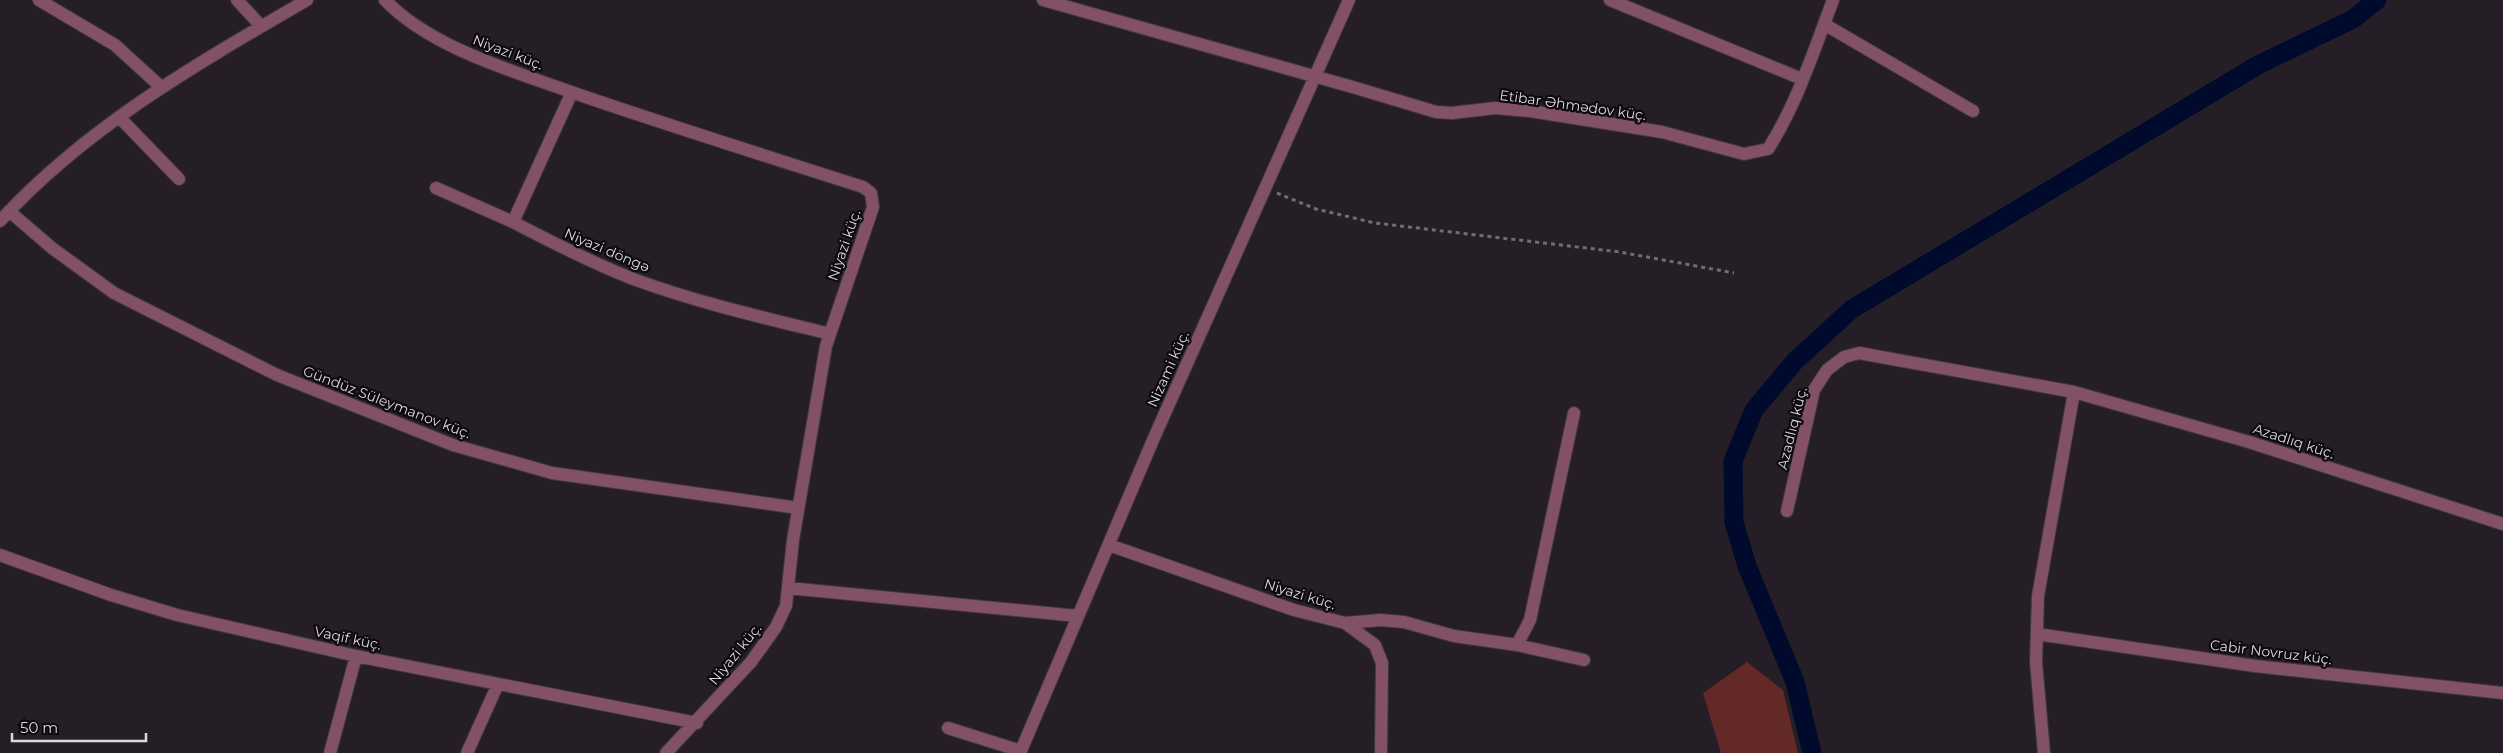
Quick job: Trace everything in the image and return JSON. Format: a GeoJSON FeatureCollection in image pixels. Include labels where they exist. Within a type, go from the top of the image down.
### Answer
{"type":"FeatureCollection","features":[{"type":"Feature","properties":{"kind":"street"},"geometry":{"type":"LineString","coordinates":[[39,0],[115,45],[161,87]]}},
{"type":"Feature","properties":{"kind":"street"},"geometry":{"type":"LineString","coordinates":[[237,0],[261,26]]}},
{"type":"Feature","properties":{"kind":"street"},"geometry":{"type":"LineString","coordinates":[[0,221],[60,163],[161,87],[307,0]]}},
{"type":"Feature","properties":{"kind":"street","name":"Niyazi küç."},"geometry":{"type":"LineString","coordinates":[[385,0],[429,33],[480,60],[863,187],[871,194],[873,208],[830,334],[798,508],[786,606],[776,627],[751,662],[697,723],[666,753]]}},
{"type":"Feature","properties":{"kind":"street","name":"Etibar Əhmədov küç."},"geometry":{"type":"LineString","coordinates":[[1043,0],[1436,112],[1452,114],[1495,108],[1530,111],[1662,132],[1744,154],[1768,149],[1778,134],[1833,0]]}},
{"type":"Feature","properties":{"kind":"street","name":"Nizami küç."},"geometry":{"type":"LineString","coordinates":[[1021,752],[1078,616],[1349,0]]}},
{"type":"Feature","properties":{"kind":"street"},"geometry":{"type":"LineString","coordinates":[[1610,0],[1802,79]]}},
{"type":"Feature","properties":{"kind":"street"},"geometry":{"type":"LineString","coordinates":[[1824,24],[1973,111]]}},
{"type":"Feature","properties":{"kind":"street"},"geometry":{"type":"LineString","coordinates":[[513,222],[572,92]]}},
{"type":"Feature","properties":{"kind":"street"},"geometry":{"type":"LineString","coordinates":[[119,118],[179,179]]}},
{"type":"Feature","properties":{"kind":"street","name":"Niyazi döngə"},"geometry":{"type":"LineString","coordinates":[[436,188],[636,280],[709,304],[830,334]]}},
{"type":"Feature","properties":{"kind":"street","name":"Gündüz Süleymanov küç."},"geometry":{"type":"LineString","coordinates":[[9,211],[52,248],[114,293],[277,375],[454,445],[552,473],[798,508]]}},
{"type":"Feature","properties":{"kind":"street","name":"Azadlıq küç."},"geometry":{"type":"LineString","coordinates":[[1787,511],[1814,390],[1827,370],[1844,357],[1858,353],[2074,392],[2249,442],[2503,524]]}},
{"type":"Feature","properties":{"kind":"street"},"geometry":{"type":"LineString","coordinates":[[2044,753],[2038,708],[2038,596],[2043,558],[2074,392]]}},
{"type":"Feature","properties":{"kind":"street"},"geometry":{"type":"LineString","coordinates":[[1517,645],[1530,620],[1574,414]]}},
{"type":"Feature","properties":{"kind":"street","name":"Niyazi küç."},"geometry":{"type":"LineString","coordinates":[[1109,545],[1308,614],[1345,623],[1375,645],[1382,663],[1381,753]]}},
{"type":"Feature","properties":{"kind":"street","name":"Vaqif küç."},"geometry":{"type":"LineString","coordinates":[[0,554],[111,595],[177,615],[356,656],[697,723]]}},
{"type":"Feature","properties":{"kind":"street"},"geometry":{"type":"LineString","coordinates":[[788,588],[1078,616]]}},
{"type":"Feature","properties":{"kind":"street"},"geometry":{"type":"LineString","coordinates":[[1345,623],[1381,620],[1404,622],[1454,636],[1517,645],[1584,660]]}},
{"type":"Feature","properties":{"kind":"street","name":"Cabir Novruz küç."},"geometry":{"type":"LineString","coordinates":[[2037,634],[2255,666],[2503,693]]}},
{"type":"Feature","properties":{"kind":"street"},"geometry":{"type":"LineString","coordinates":[[330,753],[356,656]]}},
{"type":"Feature","properties":{"kind":"street"},"geometry":{"type":"LineString","coordinates":[[467,753],[498,684]]}},
{"type":"Feature","properties":{"kind":"street"},"geometry":{"type":"LineString","coordinates":[[948,728],[1021,752]]}},
{"type":"Feature","properties":{"kind":"path"},"geometry":{"type":"LineString","coordinates":[[1265,188],[1316,209],[1375,223],[1620,252],[1734,273]]}},
{"type":"Feature","properties":{"kind":"shaded area"},"geometry":{"type":"Polygon","coordinates":[[[1747,662],[1783,690],[1798,753],[1721,753],[1703,693],[1747,662]]]}},
{"type":"Feature","properties":{"kind":"waterway"},"geometry":{"type":"LineString","coordinates":[[1812,753],[1795,682],[1747,566],[1734,522],[1733,461],[1754,410],[1795,361],[1852,309],[2258,65],[2353,19],[2377,0]]}}]}
